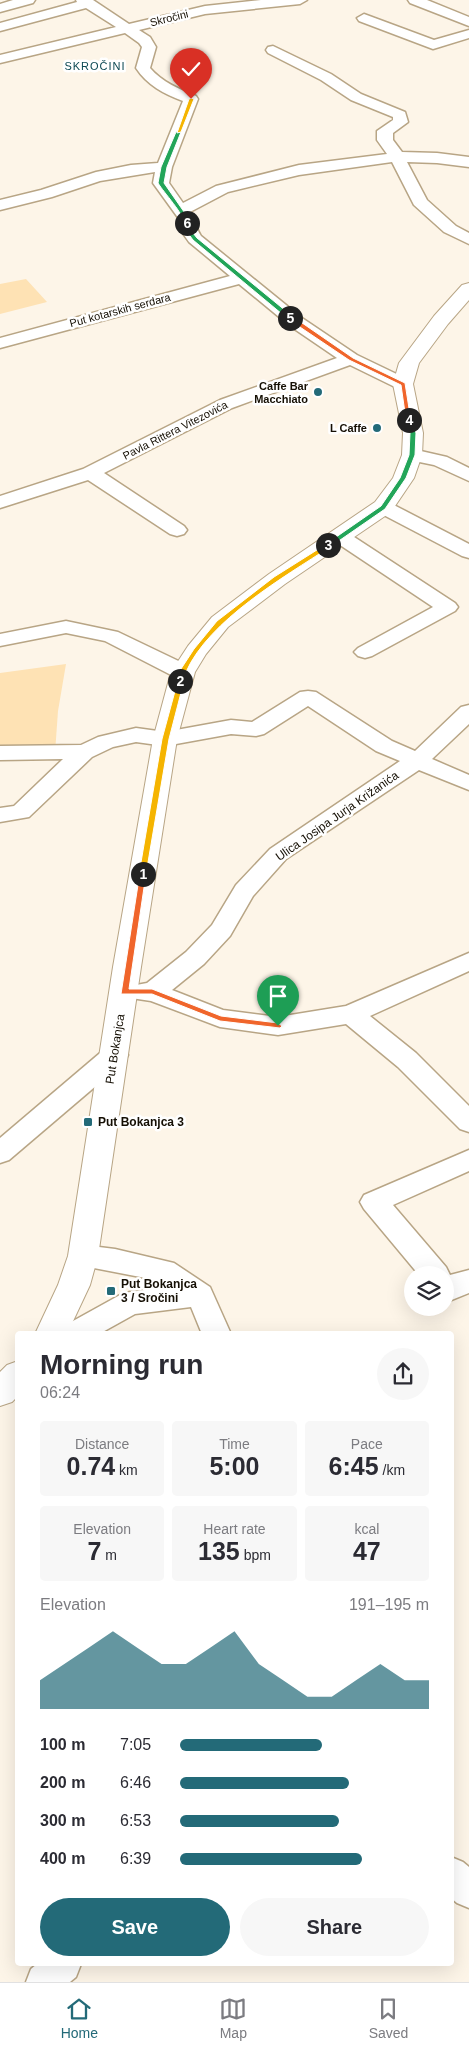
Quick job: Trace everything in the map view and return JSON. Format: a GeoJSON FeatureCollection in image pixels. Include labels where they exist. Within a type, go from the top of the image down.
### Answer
{"type":"FeatureCollection","features":[{"type":"Feature","properties":{"kind":"main road","name":"Put Bokanjca"},"geometry":{"type":"LineString","coordinates":[[52,1331],[74,1285],[83,1256],[165,739],[183,672],[196,651],[220,622],[277,579],[383,508],[403,478],[412,455],[413,433],[403,384],[409,363],[441,320],[466,296]]}},
{"type":"Feature","properties":{"kind":"main road"},"geometry":{"type":"LineString","coordinates":[[0,1393],[15,1377]]}},
{"type":"Feature","properties":{"kind":"street"},"geometry":{"type":"LineString","coordinates":[[0,8],[28,0]]}},
{"type":"Feature","properties":{"kind":"street","name":"Skročini"},"geometry":{"type":"LineString","coordinates":[[0,60],[205,10],[300,0]]}},
{"type":"Feature","properties":{"kind":"street"},"geometry":{"type":"LineString","coordinates":[[414,0],[469,22]]}},
{"type":"Feature","properties":{"kind":"street","name":"Skročini"},"geometry":{"type":"LineString","coordinates":[[0,27],[85,2],[145,40],[149,47],[143,68],[150,77],[173,92],[191,99],[164,167],[161,183],[187,219],[187,228],[195,239],[296,322],[351,359],[403,384]]}},
{"type":"Feature","properties":{"kind":"street"},"geometry":{"type":"LineString","coordinates":[[364,18],[432,45],[457,44],[469,34]]}},
{"type":"Feature","properties":{"kind":"street"},"geometry":{"type":"LineString","coordinates":[[273,50],[326,77],[356,97],[400,114],[400,122],[385,131],[385,140],[397,157],[420,202],[450,229],[469,239]]}},
{"type":"Feature","properties":{"kind":"street"},"geometry":{"type":"LineString","coordinates":[[181,210],[222,189],[299,170],[397,157],[437,158],[469,162]]}},
{"type":"Feature","properties":{"kind":"street"},"geometry":{"type":"LineString","coordinates":[[0,205],[46,194],[96,177],[131,170],[164,167]]}},
{"type":"Feature","properties":{"kind":"street","name":"Put kotarskih serdara"},"geometry":{"type":"LineString","coordinates":[[0,343],[241,278]]}},
{"type":"Feature","properties":{"kind":"street","name":"Pavla Rittera Vitezovića"},"geometry":{"type":"LineString","coordinates":[[0,502],[90,473],[226,404],[351,359]]}},
{"type":"Feature","properties":{"kind":"street"},"geometry":{"type":"LineString","coordinates":[[412,455],[440,461],[469,475]]}},
{"type":"Feature","properties":{"kind":"street"},"geometry":{"type":"LineString","coordinates":[[90,473],[177,530]]}},
{"type":"Feature","properties":{"kind":"street"},"geometry":{"type":"LineString","coordinates":[[383,508],[469,552]]}},
{"type":"Feature","properties":{"kind":"street"},"geometry":{"type":"LineString","coordinates":[[341,537],[448,607],[365,652]]}},
{"type":"Feature","properties":{"kind":"street"},"geometry":{"type":"LineString","coordinates":[[0,640],[66,627],[111,636],[183,672]]}},
{"type":"Feature","properties":{"kind":"street"},"geometry":{"type":"LineString","coordinates":[[0,816],[21,812],[84,752],[106,742],[136,735],[165,739],[231,728],[256,729],[308,697],[384,746],[469,783]]}},
{"type":"Feature","properties":{"kind":"street","name":"Ulica Josipa Jurja Križanića"},"geometry":{"type":"LineString","coordinates":[[152,992],[195,958],[221,930],[244,891],[278,854],[418,760],[469,712]]}},
{"type":"Feature","properties":{"kind":"street"},"geometry":{"type":"LineString","coordinates":[[0,753],[84,752]]}},
{"type":"Feature","properties":{"kind":"street"},"geometry":{"type":"LineString","coordinates":[[124,992],[152,992],[220,1018],[278,1026],[350,1014],[469,961]]}},
{"type":"Feature","properties":{"kind":"street"},"geometry":{"type":"LineString","coordinates":[[350,1014],[407,1060],[469,1122]]}},
{"type":"Feature","properties":{"kind":"street"},"geometry":{"type":"LineString","coordinates":[[0,1153],[115,1055]]}},
{"type":"Feature","properties":{"kind":"street"},"geometry":{"type":"LineString","coordinates":[[428,1266],[374,1202],[469,1160]]}},
{"type":"Feature","properties":{"kind":"street"},"geometry":{"type":"LineString","coordinates":[[83,1256],[115,1260],[164,1271],[200,1295],[216,1331]]}},
{"type":"Feature","properties":{"kind":"street"},"geometry":{"type":"LineString","coordinates":[[454,1288],[469,1281]]}},
{"type":"Feature","properties":{"kind":"street"},"geometry":{"type":"LineString","coordinates":[[79,1331],[130,1303],[200,1295]]}},
{"type":"Feature","properties":{"kind":"street"},"geometry":{"type":"LineString","coordinates":[[454,1877],[469,1891]]}},
{"type":"Feature","properties":{"kind":"street"},"geometry":{"type":"LineString","coordinates":[[44,1982],[61,1966]]}},
{"type":"Feature","properties":{"kind":"shaded area"},"geometry":{"type":"Polygon","coordinates":[[[26,279],[47,302],[0,314],[0,284],[26,279]]]}},
{"type":"Feature","properties":{"kind":"shaded area"},"geometry":{"type":"Polygon","coordinates":[[[66,664],[58,711],[55,753],[0,753],[0,673],[66,664]]]}},
{"type":"Feature","properties":{"kind":"place","name":"Caffe Bar Macchiato"},"geometry":{"type":"Point","coordinates":[318,392]}},
{"type":"Feature","properties":{"kind":"place","name":"L Caffe"},"geometry":{"type":"Point","coordinates":[377,428]}},
{"type":"Feature","properties":{"kind":"place","name":"Put Bokanjca 3"},"geometry":{"type":"Point","coordinates":[88,1122]}},
{"type":"Feature","properties":{"kind":"place","name":"Put Bokanjca 3 / Sročini"},"geometry":{"type":"Point","coordinates":[111,1291]}},
{"type":"Feature","properties":{"kind":"district","name":"SKROČINI"},"geometry":{"type":"Point","coordinates":[95,66]}},
{"type":"Feature","properties":{"kind":"route"},"geometry":{"type":"LineString","coordinates":[[191,99],[164,167],[161,183],[187,219],[187,228],[195,239],[221,262],[296,322],[351,359],[403,384],[413,433],[412,455],[403,478],[383,508],[277,579],[220,622],[196,651],[183,672],[165,739],[124,992],[152,992],[220,1018],[278,1026]]}}]}
